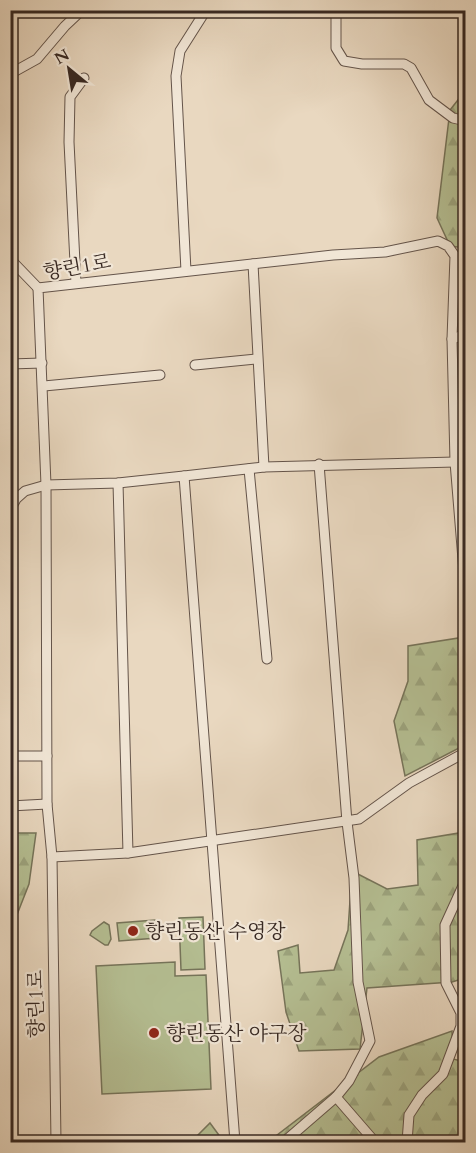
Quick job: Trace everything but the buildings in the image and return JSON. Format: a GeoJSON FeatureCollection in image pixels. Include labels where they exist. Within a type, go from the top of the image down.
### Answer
{"type":"FeatureCollection","features":[{"type":"Feature","properties":{"kind":"street"},"geometry":{"type":"LineString","coordinates":[[10,74],[37,59],[82,10]]}},
{"type":"Feature","properties":{"kind":"street"},"geometry":{"type":"LineString","coordinates":[[186,271],[176,76],[180,51],[206,10]]}},
{"type":"Feature","properties":{"kind":"street"},"geometry":{"type":"LineString","coordinates":[[336,10],[336,48],[344,61],[362,64],[404,64],[411,68],[429,100],[453,118],[465,121]]}},
{"type":"Feature","properties":{"kind":"street"},"geometry":{"type":"LineString","coordinates":[[335,29],[342,10]]}},
{"type":"Feature","properties":{"kind":"street"},"geometry":{"type":"LineString","coordinates":[[76,283],[69,142],[70,97],[84,78]]}},
{"type":"Feature","properties":{"kind":"street","name":"향린1로"},"geometry":{"type":"LineString","coordinates":[[56,1143],[52,856],[47,804],[44,386],[38,288],[333,255],[385,252],[438,241],[448,246],[455,256]]}},
{"type":"Feature","properties":{"kind":"street"},"geometry":{"type":"LineString","coordinates":[[465,256],[455,256],[452,339],[455,462],[465,596]]}},
{"type":"Feature","properties":{"kind":"street"},"geometry":{"type":"LineString","coordinates":[[10,260],[38,288]]}},
{"type":"Feature","properties":{"kind":"street"},"geometry":{"type":"LineString","coordinates":[[253,264],[264,467]]}},
{"type":"Feature","properties":{"kind":"street"},"geometry":{"type":"LineString","coordinates":[[452,339],[465,334]]}},
{"type":"Feature","properties":{"kind":"street"},"geometry":{"type":"LineString","coordinates":[[195,365],[257,359]]}},
{"type":"Feature","properties":{"kind":"street"},"geometry":{"type":"LineString","coordinates":[[10,364],[42,363]]}},
{"type":"Feature","properties":{"kind":"street"},"geometry":{"type":"LineString","coordinates":[[44,386],[160,375]]}},
{"type":"Feature","properties":{"kind":"street"},"geometry":{"type":"LineString","coordinates":[[10,510],[13,497],[46,485],[118,483],[264,467],[455,462]]}},
{"type":"Feature","properties":{"kind":"street"},"geometry":{"type":"LineString","coordinates":[[284,1143],[336,1097],[349,1081],[370,1041],[358,982],[354,878],[347,822],[319,464]]}},
{"type":"Feature","properties":{"kind":"street"},"geometry":{"type":"LineString","coordinates":[[249,469],[267,660]]}},
{"type":"Feature","properties":{"kind":"street"},"geometry":{"type":"LineString","coordinates":[[184,476],[235,1143]]}},
{"type":"Feature","properties":{"kind":"street"},"geometry":{"type":"LineString","coordinates":[[118,483],[128,853]]}},
{"type":"Feature","properties":{"kind":"street"},"geometry":{"type":"LineString","coordinates":[[52,856],[128,853],[359,819],[409,783],[465,752]]}},
{"type":"Feature","properties":{"kind":"street"},"geometry":{"type":"LineString","coordinates":[[10,756],[47,756]]}},
{"type":"Feature","properties":{"kind":"street"},"geometry":{"type":"LineString","coordinates":[[10,806],[47,804]]}},
{"type":"Feature","properties":{"kind":"street"},"geometry":{"type":"LineString","coordinates":[[407,1143],[409,1115],[422,1095],[443,1074],[461,1026],[461,1013],[446,983],[445,925],[465,879]]}},
{"type":"Feature","properties":{"kind":"street"},"geometry":{"type":"LineString","coordinates":[[336,1097],[375,1143]]}},
{"type":"Feature","properties":{"kind":"green space"},"geometry":{"type":"Polygon","coordinates":[[[465,91],[465,248],[450,246],[437,218],[450,110],[465,91]]]}},
{"type":"Feature","properties":{"kind":"green space"},"geometry":{"type":"Polygon","coordinates":[[[465,637],[465,742],[463,746],[405,776],[394,721],[408,681],[408,646],[465,637]]]}},
{"type":"Feature","properties":{"kind":"green space"},"geometry":{"type":"Polygon","coordinates":[[[465,832],[465,978],[452,982],[367,988],[360,1049],[299,1051],[286,1012],[278,951],[298,945],[300,973],[334,970],[348,930],[352,871],[387,889],[418,885],[417,840],[465,832]]]}},
{"type":"Feature","properties":{"kind":"green space"},"geometry":{"type":"Polygon","coordinates":[[[11,833],[36,833],[29,884],[11,930],[11,833]]]}},
{"type":"Feature","properties":{"kind":"green space"},"geometry":{"type":"Polygon","coordinates":[[[203,917],[205,969],[181,970],[179,918],[203,917]]]}},
{"type":"Feature","properties":{"kind":"green space"},"geometry":{"type":"Polygon","coordinates":[[[155,920],[157,938],[119,941],[117,923],[155,920]]]}},
{"type":"Feature","properties":{"kind":"green space"},"geometry":{"type":"Polygon","coordinates":[[[104,922],[109,925],[111,939],[108,945],[90,935],[104,922]]]}},
{"type":"Feature","properties":{"kind":"green space","name":"향린동산 야구장"},"geometry":{"type":"Polygon","coordinates":[[[175,962],[175,976],[206,975],[211,1089],[102,1094],[96,966],[175,962]]]}},
{"type":"Feature","properties":{"kind":"green space"},"geometry":{"type":"Polygon","coordinates":[[[452,1031],[453,1059],[465,1062],[465,1142],[268,1142],[379,1057],[452,1031]]]}},
{"type":"Feature","properties":{"kind":"green space"},"geometry":{"type":"Polygon","coordinates":[[[210,1123],[224,1142],[191,1142],[210,1123]]]}},
{"type":"Feature","properties":{"kind":"place","name":"향린동산 수영장"},"geometry":{"type":"Point","coordinates":[133,931]}},
{"type":"Feature","properties":{"kind":"place","name":"향린동산 야구장"},"geometry":{"type":"Point","coordinates":[154,1033]}}]}
